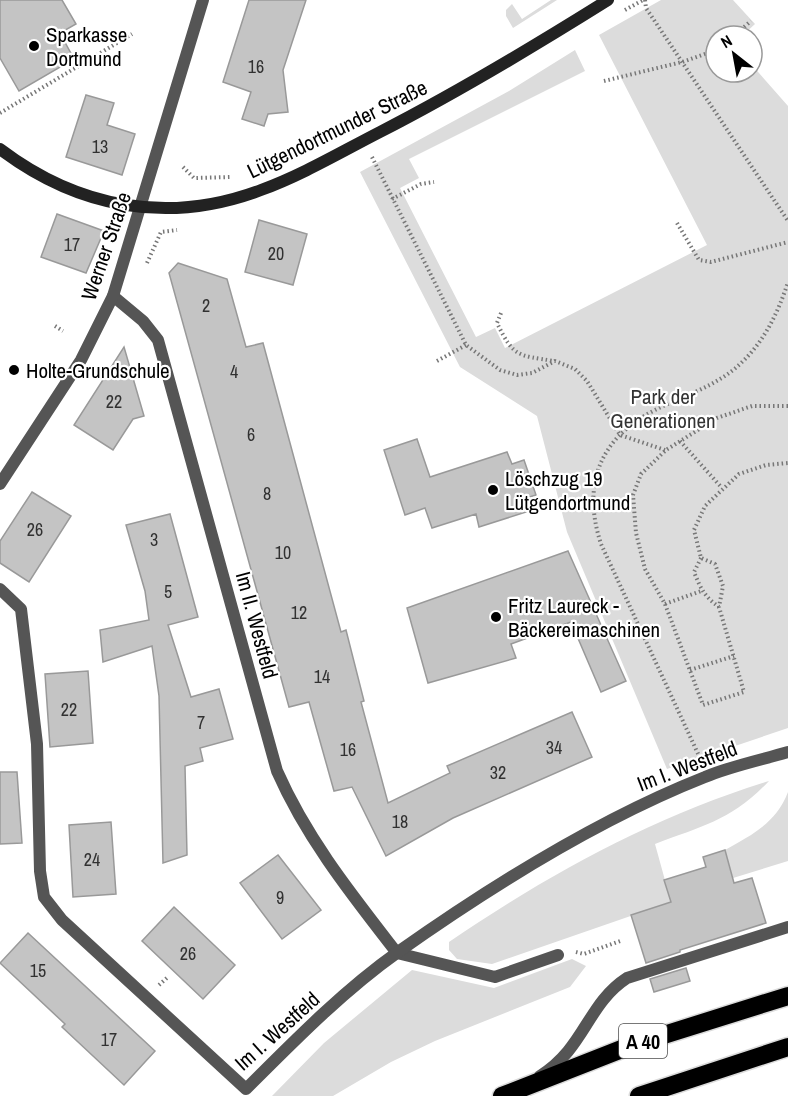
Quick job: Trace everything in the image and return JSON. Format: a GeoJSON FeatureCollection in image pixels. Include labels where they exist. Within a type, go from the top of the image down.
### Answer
{"type":"FeatureCollection","features":[{"type":"Feature","properties":{"kind":"highway","name":"A 40"},"geometry":{"type":"LineString","coordinates":[[502,1096],[632,1045],[788,996]]}},
{"type":"Feature","properties":{"kind":"highway","name":"A 40"},"geometry":{"type":"LineString","coordinates":[[639,1096],[788,1047]]}},
{"type":"Feature","properties":{"kind":"street","name":"Werner Straße"},"geometry":{"type":"LineString","coordinates":[[0,484],[81,360],[113,296],[203,0]]}},
{"type":"Feature","properties":{"kind":"street","name":"Lütgendortmunder Straße"},"geometry":{"type":"LineString","coordinates":[[0,149],[23,166],[63,188],[103,201],[173,209],[234,199],[261,190],[435,104],[518,57],[608,0]]}},
{"type":"Feature","properties":{"kind":"street","name":"Im II. Westfeld"},"geometry":{"type":"LineString","coordinates":[[113,296],[143,321],[158,340],[277,771],[293,807],[325,860],[397,953]]}},
{"type":"Feature","properties":{"kind":"street","name":"Im I. Westfeld"},"geometry":{"type":"LineString","coordinates":[[0,589],[21,609],[37,744],[40,871],[44,897],[62,920],[246,1089],[309,1026],[397,953],[520,873],[621,815],[707,776],[788,752]]}},
{"type":"Feature","properties":{"kind":"street"},"geometry":{"type":"LineString","coordinates":[[502,1096],[544,1073],[562,1058],[574,1046],[610,989],[627,978],[788,927]]}},
{"type":"Feature","properties":{"kind":"street"},"geometry":{"type":"LineString","coordinates":[[397,953],[495,977],[558,955]]}},
{"type":"Feature","properties":{"kind":"path"},"geometry":{"type":"LineString","coordinates":[[645,0],[646,8],[788,221]]}},
{"type":"Feature","properties":{"kind":"path"},"geometry":{"type":"LineString","coordinates":[[748,24],[751,21]]}},
{"type":"Feature","properties":{"kind":"path"},"geometry":{"type":"LineString","coordinates":[[0,112],[132,34]]}},
{"type":"Feature","properties":{"kind":"path"},"geometry":{"type":"LineString","coordinates":[[604,81],[682,62],[704,54]]}},
{"type":"Feature","properties":{"kind":"path"},"geometry":{"type":"LineString","coordinates":[[370,153],[466,345],[501,370],[517,375],[532,373],[555,362]]}},
{"type":"Feature","properties":{"kind":"path"},"geometry":{"type":"LineString","coordinates":[[183,167],[194,178],[235,177]]}},
{"type":"Feature","properties":{"kind":"path"},"geometry":{"type":"LineString","coordinates":[[392,199],[421,184],[434,182]]}},
{"type":"Feature","properties":{"kind":"path"},"geometry":{"type":"LineString","coordinates":[[676,223],[699,260],[711,262],[788,242]]}},
{"type":"Feature","properties":{"kind":"path"},"geometry":{"type":"LineString","coordinates":[[707,776],[601,544],[594,521],[592,492],[598,470],[608,450],[620,435],[652,411],[708,386],[739,366],[761,340],[780,306],[788,282]]}},
{"type":"Feature","properties":{"kind":"path"},"geometry":{"type":"LineString","coordinates":[[501,313],[497,323],[508,346],[519,355],[555,362],[575,369],[600,398],[620,435],[666,450]]}},
{"type":"Feature","properties":{"kind":"path"},"geometry":{"type":"LineString","coordinates":[[55,326],[63,331]]}},
{"type":"Feature","properties":{"kind":"path"},"geometry":{"type":"LineString","coordinates":[[436,361],[466,345]]}},
{"type":"Feature","properties":{"kind":"path"},"geometry":{"type":"LineString","coordinates":[[701,558],[715,564],[723,586],[719,607],[744,692],[703,705],[665,604],[645,569],[636,533],[633,495],[641,474],[666,450],[717,418],[752,406],[788,406]]}},
{"type":"Feature","properties":{"kind":"path"},"geometry":{"type":"LineString","coordinates":[[680,441],[722,488]]}},
{"type":"Feature","properties":{"kind":"path"},"geometry":{"type":"LineString","coordinates":[[719,607],[703,596],[694,572],[701,558],[694,530],[705,506],[739,474],[766,465],[788,463]]}},
{"type":"Feature","properties":{"kind":"path"},"geometry":{"type":"LineString","coordinates":[[665,604],[701,591]]}},
{"type":"Feature","properties":{"kind":"path"},"geometry":{"type":"LineString","coordinates":[[690,670],[734,656]]}},
{"type":"Feature","properties":{"kind":"path"},"geometry":{"type":"LineString","coordinates":[[558,955],[572,950],[584,954],[621,941]]}},
{"type":"Feature","properties":{"kind":"green space"},"geometry":{"type":"Polygon","coordinates":[[[551,0],[557,0],[513,28],[506,16],[506,10],[512,4],[522,19],[551,0]]]}},
{"type":"Feature","properties":{"kind":"green space","name":"Park der Generationen"},"geometry":{"type":"Polygon","coordinates":[[[661,0],[733,0],[755,24],[704,24],[704,84],[764,84],[764,79],[788,106],[788,728],[667,769],[567,532],[537,416],[460,367],[360,172],[509,91],[575,50],[585,71],[409,159],[419,178],[400,188],[476,337],[495,328],[505,348],[707,245],[599,35],[661,0]]]}},
{"type":"Feature","properties":{"kind":"green space"},"geometry":{"type":"Polygon","coordinates":[[[769,781],[742,805],[729,813],[655,844],[671,902],[492,964],[457,959],[449,950],[449,942],[487,917],[603,850],[684,812],[769,781]]]}},
{"type":"Feature","properties":{"kind":"green space"},"geometry":{"type":"Polygon","coordinates":[[[788,792],[788,861],[733,878],[725,850],[754,833],[770,820],[788,792]]]}},
{"type":"Feature","properties":{"kind":"green space"},"geometry":{"type":"Polygon","coordinates":[[[572,959],[586,966],[570,987],[435,1041],[391,1062],[333,1096],[272,1096],[324,1043],[412,970],[494,988],[572,959]]]}},
{"type":"Feature","properties":{"kind":"building","name":"Sparkasse Dortmund"},"geometry":{"type":"Polygon","coordinates":[[[0,0],[62,0],[76,24],[60,33],[74,59],[19,91],[0,58],[0,0]]]}},
{"type":"Feature","properties":{"kind":"building"},"geometry":{"type":"Polygon","coordinates":[[[249,0],[306,0],[283,70],[288,112],[268,114],[264,126],[242,119],[251,92],[223,82],[249,0]]]}},
{"type":"Feature","properties":{"kind":"building"},"geometry":{"type":"Polygon","coordinates":[[[86,95],[114,103],[107,125],[135,134],[122,175],[66,157],[86,95]]]}},
{"type":"Feature","properties":{"kind":"building"},"geometry":{"type":"Polygon","coordinates":[[[57,214],[104,231],[86,273],[41,257],[57,214]]]}},
{"type":"Feature","properties":{"kind":"building"},"geometry":{"type":"Polygon","coordinates":[[[259,220],[307,234],[293,285],[245,272],[259,220]]]}},
{"type":"Feature","properties":{"kind":"building"},"geometry":{"type":"Polygon","coordinates":[[[178,263],[227,279],[246,347],[263,343],[341,632],[346,630],[364,701],[361,702],[388,803],[450,773],[447,766],[572,712],[592,757],[453,818],[386,856],[352,787],[334,791],[309,702],[289,707],[169,273],[178,263]]]}},
{"type":"Feature","properties":{"kind":"building"},"geometry":{"type":"Polygon","coordinates":[[[124,347],[144,416],[133,419],[113,450],[74,425],[124,347]]]}},
{"type":"Feature","properties":{"kind":"building"},"geometry":{"type":"Polygon","coordinates":[[[417,439],[430,477],[507,452],[512,464],[524,460],[536,495],[523,499],[526,512],[479,527],[476,514],[432,528],[425,508],[405,515],[384,450],[417,439]]]}},
{"type":"Feature","properties":{"kind":"building"},"geometry":{"type":"Polygon","coordinates":[[[32,492],[71,516],[29,582],[0,563],[0,541],[32,492]]]}},
{"type":"Feature","properties":{"kind":"building"},"geometry":{"type":"Polygon","coordinates":[[[170,514],[198,617],[168,625],[191,697],[219,689],[233,739],[200,748],[203,761],[185,766],[187,855],[163,863],[159,696],[152,646],[103,662],[100,630],[149,620],[145,591],[126,525],[170,514]]]}},
{"type":"Feature","properties":{"kind":"building","name":"Fritz Laureck - Bäckereimaschinen"},"geometry":{"type":"Polygon","coordinates":[[[568,551],[626,681],[601,692],[571,622],[511,644],[516,658],[428,683],[407,608],[568,551]]]}},
{"type":"Feature","properties":{"kind":"building"},"geometry":{"type":"Polygon","coordinates":[[[88,671],[93,743],[50,747],[45,674],[88,671]]]}},
{"type":"Feature","properties":{"kind":"building"},"geometry":{"type":"Polygon","coordinates":[[[0,772],[17,772],[22,843],[0,844],[0,772]]]}},
{"type":"Feature","properties":{"kind":"building"},"geometry":{"type":"Polygon","coordinates":[[[111,822],[116,894],[73,897],[69,825],[111,822]]]}},
{"type":"Feature","properties":{"kind":"building"},"geometry":{"type":"Polygon","coordinates":[[[725,850],[734,883],[752,878],[766,923],[646,963],[631,915],[671,902],[664,880],[706,867],[703,857],[725,850]]]}},
{"type":"Feature","properties":{"kind":"building"},"geometry":{"type":"Polygon","coordinates":[[[278,855],[321,910],[282,939],[240,883],[278,855]]]}},
{"type":"Feature","properties":{"kind":"building"},"geometry":{"type":"Polygon","coordinates":[[[174,907],[235,965],[203,999],[142,941],[174,907]]]}},
{"type":"Feature","properties":{"kind":"building"},"geometry":{"type":"Polygon","coordinates":[[[28,933],[155,1051],[124,1085],[62,1027],[65,1024],[0,963],[28,933]]]}},
{"type":"Feature","properties":{"kind":"building"},"geometry":{"type":"Polygon","coordinates":[[[686,968],[690,981],[654,992],[650,979],[686,968]]]}},
{"type":"Feature","properties":{"kind":"place","name":"Sparkasse Dortmund"},"geometry":{"type":"Point","coordinates":[34,46]}},
{"type":"Feature","properties":{"kind":"place","name":"Holte-Grundschule"},"geometry":{"type":"Point","coordinates":[14,370]}},
{"type":"Feature","properties":{"kind":"place","name":"Löschzug 19 Lütgendortmund"},"geometry":{"type":"Point","coordinates":[493,490]}},
{"type":"Feature","properties":{"kind":"place","name":"Fritz Laureck - Bäckereimaschinen"},"geometry":{"type":"Point","coordinates":[496,617]}}]}
